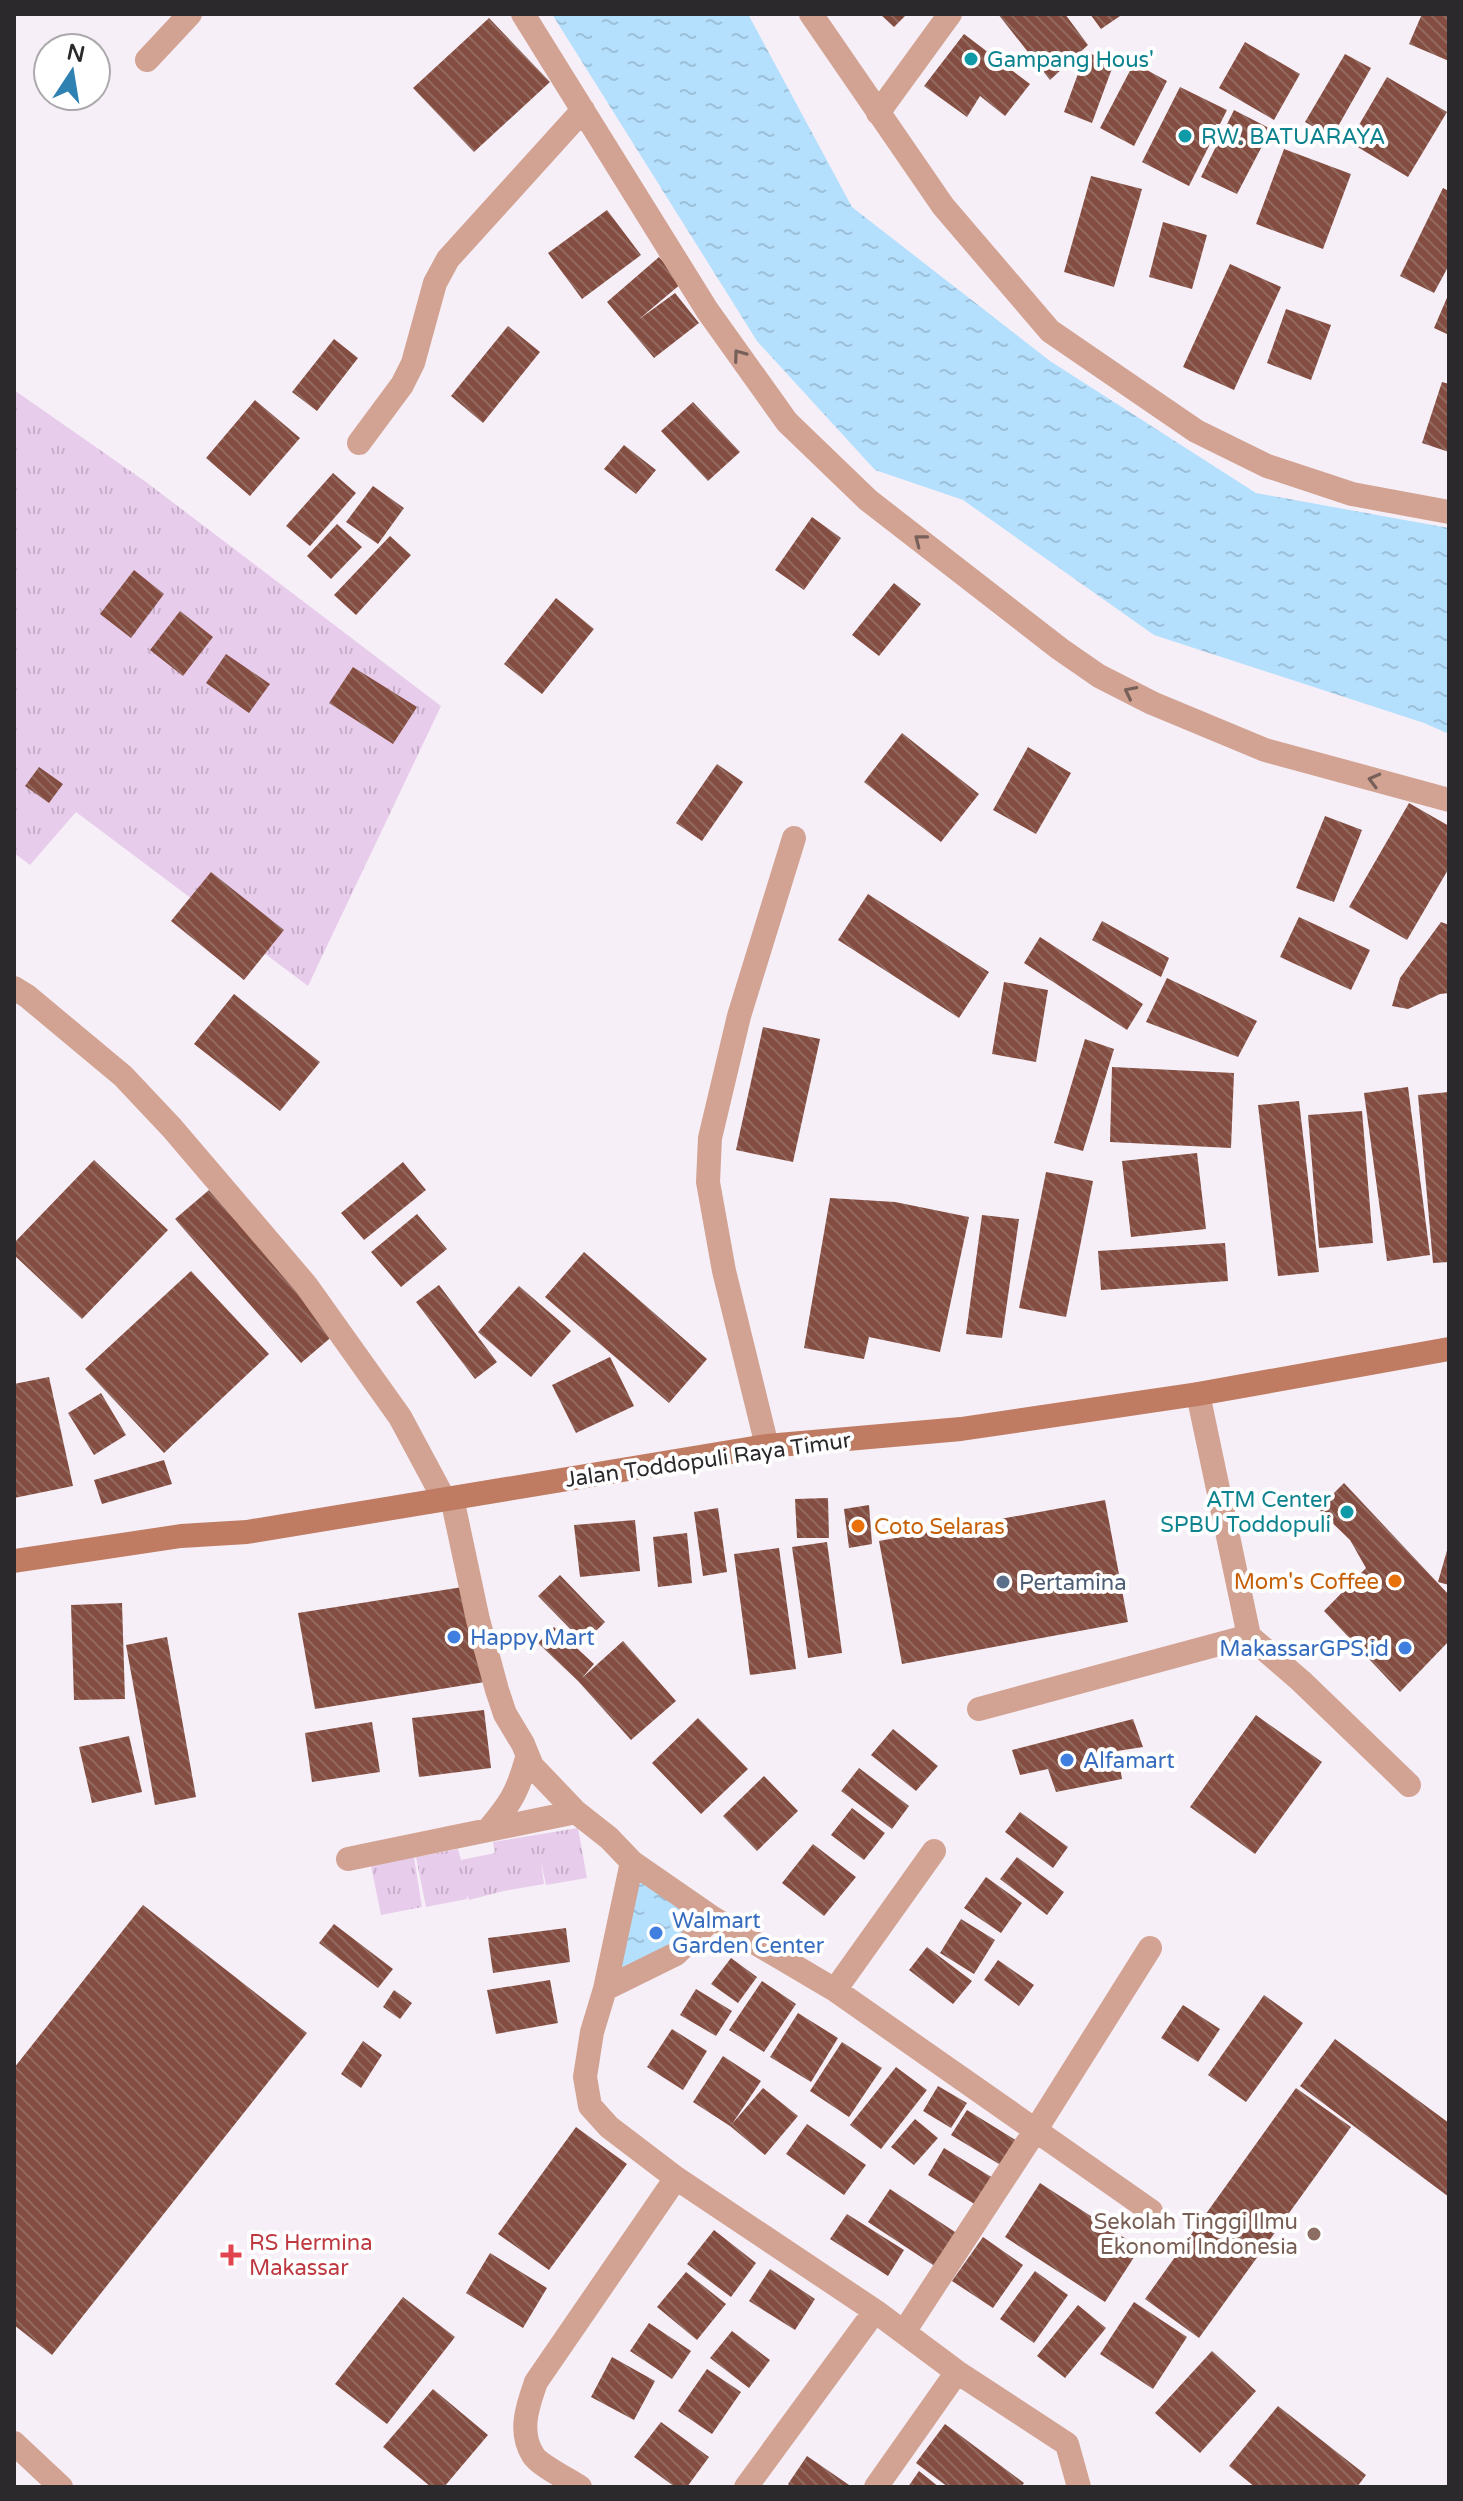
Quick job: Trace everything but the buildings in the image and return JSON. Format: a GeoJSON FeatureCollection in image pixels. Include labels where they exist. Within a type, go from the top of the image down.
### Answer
{"type":"FeatureCollection","features":[{"type":"Feature","properties":{"kind":"main road","name":"Jalan Toddopuli Raya Timur"},"geometry":{"type":"LineString","coordinates":[[14,1561],[181,1536],[247,1532],[767,1446],[961,1429],[1198,1394],[1449,1349]]}},
{"type":"Feature","properties":{"kind":"street"},"geometry":{"type":"LineString","coordinates":[[147,60],[190,14]]}},
{"type":"Feature","properties":{"kind":"street"},"geometry":{"type":"LineString","coordinates":[[523,14],[707,310],[787,422],[868,500],[1099,676],[1152,703],[1265,750],[1449,800]]}},
{"type":"Feature","properties":{"kind":"street"},"geometry":{"type":"LineString","coordinates":[[811,14],[943,206],[1050,331],[1196,431],[1267,466],[1352,494],[1449,512]]}},
{"type":"Feature","properties":{"kind":"street"},"geometry":{"type":"LineString","coordinates":[[878,113],[950,14]]}},
{"type":"Feature","properties":{"kind":"street"},"geometry":{"type":"LineString","coordinates":[[359,443],[402,385],[413,363],[435,283],[448,259],[583,110]]}},
{"type":"Feature","properties":{"kind":"street"},"geometry":{"type":"LineString","coordinates":[[767,1446],[724,1271],[708,1182],[710,1138],[739,1016],[794,838]]}},
{"type":"Feature","properties":{"kind":"street"},"geometry":{"type":"LineString","coordinates":[[14,988],[123,1076],[172,1128],[297,1274],[400,1417],[448,1499],[497,1690],[505,1714],[532,1766],[576,1812],[609,1838],[632,1862],[713,1918],[835,1990],[1151,2211]]}},
{"type":"Feature","properties":{"kind":"street"},"geometry":{"type":"LineString","coordinates":[[1198,1394],[1249,1636],[1301,1681],[1409,1785]]}},
{"type":"Feature","properties":{"kind":"street"},"geometry":{"type":"LineString","coordinates":[[979,1709],[1249,1636]]}},
{"type":"Feature","properties":{"kind":"street"},"geometry":{"type":"LineString","coordinates":[[488,1830],[519,1789],[527,1758]]}},
{"type":"Feature","properties":{"kind":"street"},"geometry":{"type":"LineString","coordinates":[[348,1859],[576,1812]]}},
{"type":"Feature","properties":{"kind":"street"},"geometry":{"type":"LineString","coordinates":[[835,1990],[934,1851]]}},
{"type":"Feature","properties":{"kind":"street"},"geometry":{"type":"LineString","coordinates":[[632,1862],[605,1989],[592,2032],[585,2077],[590,2106],[609,2127],[676,2178],[1067,2444],[1079,2487]]}},
{"type":"Feature","properties":{"kind":"street"},"geometry":{"type":"LineString","coordinates":[[605,1989],[676,1954],[713,1918]]}},
{"type":"Feature","properties":{"kind":"street"},"geometry":{"type":"LineString","coordinates":[[904,2332],[1150,1948]]}},
{"type":"Feature","properties":{"kind":"street"},"geometry":{"type":"LineString","coordinates":[[580,2487],[534,2457],[525,2432],[526,2411],[536,2382],[676,2178]]}},
{"type":"Feature","properties":{"kind":"street"},"geometry":{"type":"LineString","coordinates":[[746,2487],[875,2311]]}},
{"type":"Feature","properties":{"kind":"street"},"geometry":{"type":"LineString","coordinates":[[876,2487],[957,2372]]}},
{"type":"Feature","properties":{"kind":"street"},"geometry":{"type":"LineString","coordinates":[[14,2443],[61,2487]]}},
{"type":"Feature","properties":{"kind":"green space"},"geometry":{"type":"Polygon","coordinates":[[[14,390],[146,482],[441,706],[308,986],[76,812],[30,865],[14,853],[14,390]]]}},
{"type":"Feature","properties":{"kind":"green space"},"geometry":{"type":"Polygon","coordinates":[[[578,1828],[587,1878],[546,1885],[541,1862],[544,1884],[469,1900],[467,1895],[467,1899],[426,1907],[416,1857],[458,1849],[461,1860],[495,1853],[493,1842],[578,1828]]]}},
{"type":"Feature","properties":{"kind":"green space"},"geometry":{"type":"Polygon","coordinates":[[[414,1857],[422,1907],[381,1915],[371,1866],[414,1857]]]}},
{"type":"Feature","properties":{"kind":"water"},"geometry":{"type":"Polygon","coordinates":[[[552,14],[748,14],[852,207],[1050,361],[1256,493],[1449,528],[1449,734],[1424,723],[1154,635],[963,500],[875,470],[757,341],[552,14]]]}},
{"type":"Feature","properties":{"kind":"water","name":"Walmart Garden Center"},"geometry":{"type":"Polygon","coordinates":[[[638,1877],[698,1919],[673,1947],[618,1973],[638,1877]]]}},
{"type":"Feature","properties":{"kind":"place","name":"Gampang Hous'"},"geometry":{"type":"Point","coordinates":[971,59]}},
{"type":"Feature","properties":{"kind":"place","name":"RW. BATUARAYA"},"geometry":{"type":"Point","coordinates":[1185,136]}},
{"type":"Feature","properties":{"kind":"place","name":"ATM Center SPBU Toddopuli"},"geometry":{"type":"Point","coordinates":[1347,1512]}},
{"type":"Feature","properties":{"kind":"place","name":"Coto Selaras"},"geometry":{"type":"Point","coordinates":[858,1526]}},
{"type":"Feature","properties":{"kind":"place","name":"Mom's Coffee"},"geometry":{"type":"Point","coordinates":[1395,1581]}},
{"type":"Feature","properties":{"kind":"place","name":"Pertamina"},"geometry":{"type":"Point","coordinates":[1003,1582]}},
{"type":"Feature","properties":{"kind":"place","name":"Happy Mart"},"geometry":{"type":"Point","coordinates":[454,1637]}},
{"type":"Feature","properties":{"kind":"place","name":"MakassarGPS.id"},"geometry":{"type":"Point","coordinates":[1405,1648]}},
{"type":"Feature","properties":{"kind":"place","name":"Alfamart"},"geometry":{"type":"Point","coordinates":[1067,1760]}},
{"type":"Feature","properties":{"kind":"place","name":"Walmart Garden Center"},"geometry":{"type":"Point","coordinates":[656,1933]}},
{"type":"Feature","properties":{"kind":"place","name":"Sekolah Tinggi Ilmu Ekonomi Indonesia"},"geometry":{"type":"Point","coordinates":[1314,2234]}},
{"type":"Feature","properties":{"kind":"place","name":"RS Hermina Makassar"},"geometry":{"type":"Point","coordinates":[231,2255]}}]}
